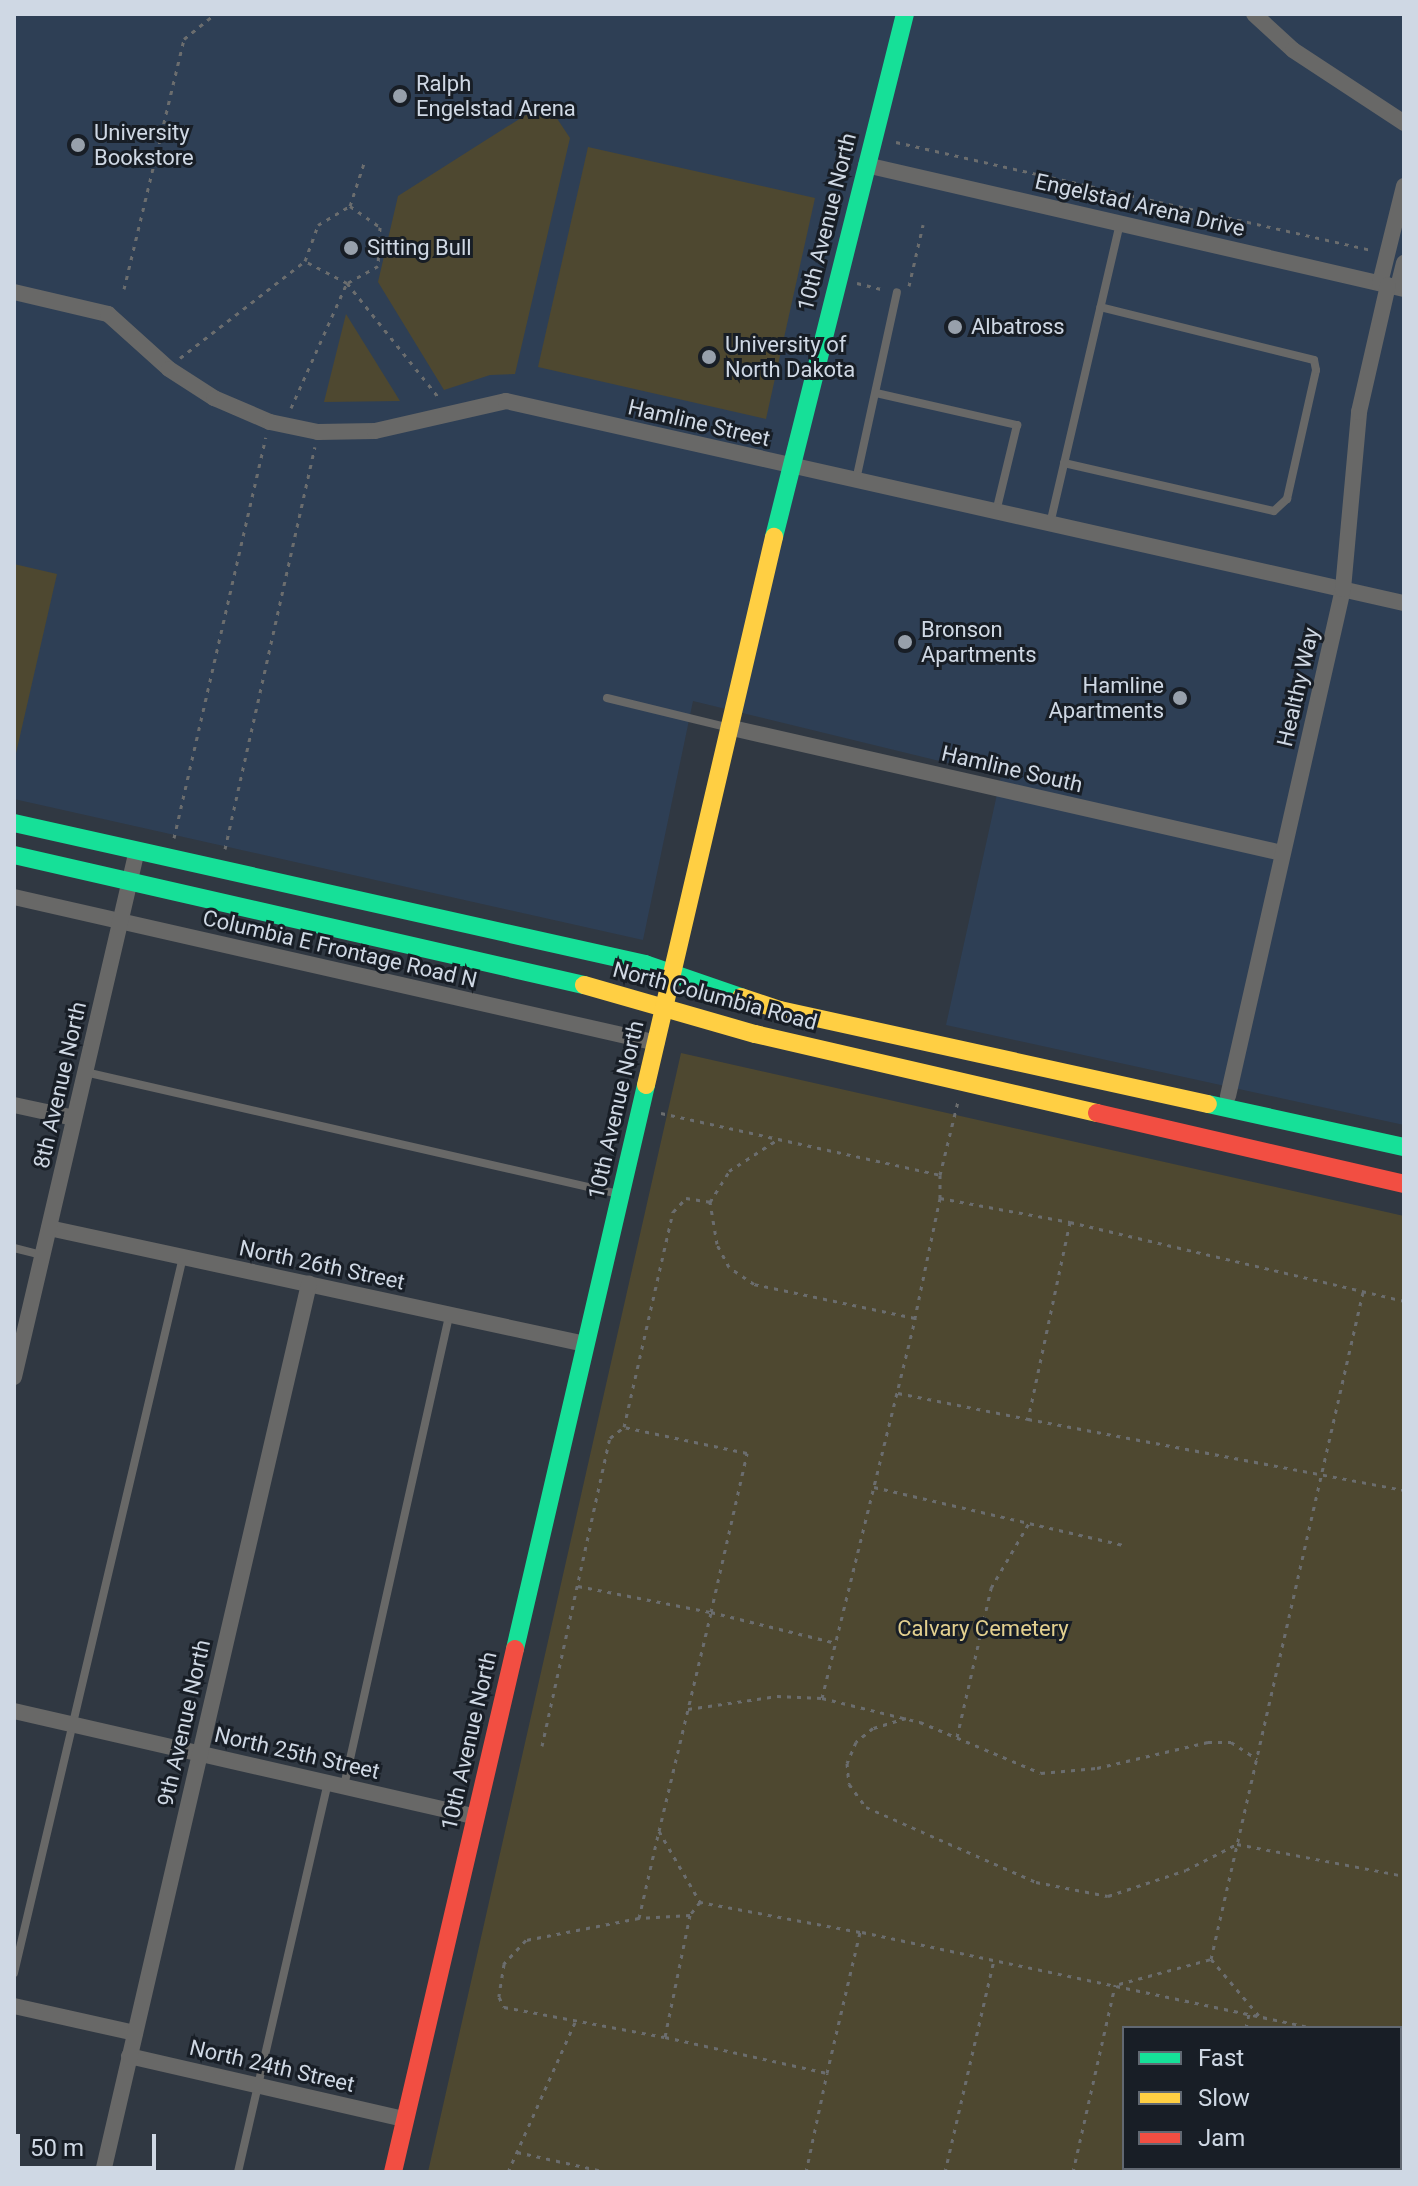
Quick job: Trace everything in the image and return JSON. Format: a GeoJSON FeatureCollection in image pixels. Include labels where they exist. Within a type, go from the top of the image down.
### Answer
{"type":"FeatureCollection","features":[{"type":"Feature","properties":{"kind":"main road","name":"10th Avenue North"},"geometry":{"type":"LineString","coordinates":[[393,2172],[732,728],[790,467],[905,14]]}},
{"type":"Feature","properties":{"kind":"main road","name":"North Columbia Road"},"geometry":{"type":"LineString","coordinates":[[14,823],[673,973],[780,1010],[1404,1147]]}},
{"type":"Feature","properties":{"kind":"main road","name":"North Columbia Road"},"geometry":{"type":"LineString","coordinates":[[14,855],[665,1006],[755,1034],[962,1084],[1404,1184]]}},
{"type":"Feature","properties":{"kind":"street"},"geometry":{"type":"LineString","coordinates":[[1254,14],[1293,50],[1404,123]]}},
{"type":"Feature","properties":{"kind":"street","name":"Engelstad Arena Drive"},"geometry":{"type":"LineString","coordinates":[[866,165],[1393,286]]}},
{"type":"Feature","properties":{"kind":"street"},"geometry":{"type":"LineString","coordinates":[[1393,286],[1387,254],[1404,186]]}},
{"type":"Feature","properties":{"kind":"street"},"geometry":{"type":"LineString","coordinates":[[1393,286],[1404,263]]}},
{"type":"Feature","properties":{"kind":"street","name":"Healthy Way"},"geometry":{"type":"LineString","coordinates":[[1228,1096],[1343,589],[1359,412],[1393,286]]}},
{"type":"Feature","properties":{"kind":"street","name":"Hamline Street"},"geometry":{"type":"LineString","coordinates":[[14,292],[108,314],[169,369],[214,398],[276,422],[318,432],[375,431],[506,401],[1404,603]]}},
{"type":"Feature","properties":{"kind":"street","name":"Hamline South"},"geometry":{"type":"LineString","coordinates":[[732,728],[1282,853]]}},
{"type":"Feature","properties":{"kind":"street","name":"8th Avenue North"},"geometry":{"type":"LineString","coordinates":[[14,1377],[137,850]]}},
{"type":"Feature","properties":{"kind":"street","name":"Columbia E Frontage Road N"},"geometry":{"type":"LineString","coordinates":[[14,897],[657,1043]]}},
{"type":"Feature","properties":{"kind":"street"},"geometry":{"type":"LineString","coordinates":[[14,1105],[74,1118]]}},
{"type":"Feature","properties":{"kind":"street","name":"North 26th Street"},"geometry":{"type":"LineString","coordinates":[[49,1228],[585,1344]]}},
{"type":"Feature","properties":{"kind":"street","name":"9th Avenue North"},"geometry":{"type":"LineString","coordinates":[[103,2172],[309,1284]]}},
{"type":"Feature","properties":{"kind":"street","name":"North 25th Street"},"geometry":{"type":"LineString","coordinates":[[14,1711],[476,1817]]}},
{"type":"Feature","properties":{"kind":"street"},"geometry":{"type":"LineString","coordinates":[[14,2006],[135,2033]]}},
{"type":"Feature","properties":{"kind":"street","name":"North 24th Street"},"geometry":{"type":"LineString","coordinates":[[129,2056],[405,2119]]}},
{"type":"Feature","properties":{"kind":"lane"},"geometry":{"type":"LineString","coordinates":[[1050,524],[1120,223]]}},
{"type":"Feature","properties":{"kind":"lane"},"geometry":{"type":"LineString","coordinates":[[856,481],[897,292]]}},
{"type":"Feature","properties":{"kind":"lane"},"geometry":{"type":"LineString","coordinates":[[1064,463],[1274,511],[1287,499],[1294,470],[1314,360],[1100,307]]}},
{"type":"Feature","properties":{"kind":"lane"},"geometry":{"type":"LineString","coordinates":[[876,393],[1017,425],[996,512]]}},
{"type":"Feature","properties":{"kind":"lane"},"geometry":{"type":"LineString","coordinates":[[607,698],[732,728]]}},
{"type":"Feature","properties":{"kind":"lane"},"geometry":{"type":"LineString","coordinates":[[85,1072],[621,1194]]}},
{"type":"Feature","properties":{"kind":"lane"},"geometry":{"type":"LineString","coordinates":[[14,1248],[43,1255]]}},
{"type":"Feature","properties":{"kind":"lane"},"geometry":{"type":"LineString","coordinates":[[14,1973],[69,1723],[183,1257]]}},
{"type":"Feature","properties":{"kind":"lane"},"geometry":{"type":"LineString","coordinates":[[238,2172],[336,1785],[449,1315]]}},
{"type":"Feature","properties":{"kind":"path"},"geometry":{"type":"LineString","coordinates":[[124,289],[184,39],[215,14]]}},
{"type":"Feature","properties":{"kind":"path"},"geometry":{"type":"LineString","coordinates":[[873,138],[1387,254]]}},
{"type":"Feature","properties":{"kind":"path"},"geometry":{"type":"LineString","coordinates":[[169,369],[305,261],[318,225],[350,206],[365,160]]}},
{"type":"Feature","properties":{"kind":"path"},"geometry":{"type":"LineString","coordinates":[[172,846],[276,422],[347,283],[378,266],[380,227],[350,206]]}},
{"type":"Feature","properties":{"kind":"path"},"geometry":{"type":"LineString","coordinates":[[854,283],[907,294],[923,225]]}},
{"type":"Feature","properties":{"kind":"path"},"geometry":{"type":"LineString","coordinates":[[305,261],[347,283],[450,416]]}},
{"type":"Feature","properties":{"kind":"path"},"geometry":{"type":"LineString","coordinates":[[223,857],[318,432]]}},
{"type":"Feature","properties":{"kind":"path"},"geometry":{"type":"LineString","coordinates":[[822,1698],[915,1318],[940,1198],[940,1175],[962,1084]]}},
{"type":"Feature","properties":{"kind":"path"},"geometry":{"type":"LineString","coordinates":[[642,1109],[940,1175]]}},
{"type":"Feature","properties":{"kind":"path"},"geometry":{"type":"LineString","coordinates":[[777,1140],[729,1171],[710,1202],[717,1244],[729,1267],[754,1284],[915,1318]]}},
{"type":"Feature","properties":{"kind":"path"},"geometry":{"type":"LineString","coordinates":[[542,1746],[610,1438],[624,1427],[673,1212],[686,1198],[710,1202]]}},
{"type":"Feature","properties":{"kind":"path"},"geometry":{"type":"LineString","coordinates":[[940,1198],[1070,1222],[1404,1301]]}},
{"type":"Feature","properties":{"kind":"path"},"geometry":{"type":"LineString","coordinates":[[1028,1419],[1070,1222]]}},
{"type":"Feature","properties":{"kind":"path"},"geometry":{"type":"LineString","coordinates":[[1211,1959],[1363,1292]]}},
{"type":"Feature","properties":{"kind":"path"},"geometry":{"type":"LineString","coordinates":[[898,1392],[1404,1490]]}},
{"type":"Feature","properties":{"kind":"path"},"geometry":{"type":"LineString","coordinates":[[624,1427],[747,1453],[639,1918]]}},
{"type":"Feature","properties":{"kind":"path"},"geometry":{"type":"LineString","coordinates":[[874,1487],[1123,1545]]}},
{"type":"Feature","properties":{"kind":"path"},"geometry":{"type":"LineString","coordinates":[[957,1739],[991,1588],[1029,1523]]}},
{"type":"Feature","properties":{"kind":"path"},"geometry":{"type":"LineString","coordinates":[[577,1586],[711,1612],[836,1643]]}},
{"type":"Feature","properties":{"kind":"path"},"geometry":{"type":"LineString","coordinates":[[688,1709],[777,1696],[822,1698],[906,1718],[1041,1773],[1097,1768],[1208,1742],[1231,1742],[1257,1759]]}},
{"type":"Feature","properties":{"kind":"path"},"geometry":{"type":"LineString","coordinates":[[906,1718],[873,1728],[856,1742],[847,1763],[849,1784],[866,1807],[924,1829],[1002,1871],[1108,1896],[1186,1870],[1237,1844],[1404,1876]]}},
{"type":"Feature","properties":{"kind":"path"},"geometry":{"type":"LineString","coordinates":[[659,1831],[700,1902],[860,1932],[1303,2026]]}},
{"type":"Feature","properties":{"kind":"path"},"geometry":{"type":"LineString","coordinates":[[665,2037],[690,1915],[700,1902]]}},
{"type":"Feature","properties":{"kind":"path"},"geometry":{"type":"LineString","coordinates":[[690,1915],[639,1918],[526,1940],[504,1964],[499,1997],[504,2007],[665,2037],[827,2073]]}},
{"type":"Feature","properties":{"kind":"path"},"geometry":{"type":"LineString","coordinates":[[806,2172],[860,1932]]}},
{"type":"Feature","properties":{"kind":"path"},"geometry":{"type":"LineString","coordinates":[[1115,1985],[1211,1959]]}},
{"type":"Feature","properties":{"kind":"path"},"geometry":{"type":"LineString","coordinates":[[1211,1959],[1260,2017]]}},
{"type":"Feature","properties":{"kind":"path"},"geometry":{"type":"LineString","coordinates":[[945,2172],[994,1960]]}},
{"type":"Feature","properties":{"kind":"path"},"geometry":{"type":"LineString","coordinates":[[1073,2172],[1115,1985]]}},
{"type":"Feature","properties":{"kind":"path"},"geometry":{"type":"LineString","coordinates":[[1246,2026],[1249,2014]]}},
{"type":"Feature","properties":{"kind":"path"},"geometry":{"type":"LineString","coordinates":[[508,2172],[576,2021]]}},
{"type":"Feature","properties":{"kind":"path"},"geometry":{"type":"LineString","coordinates":[[517,2152],[607,2172]]}},
{"type":"Feature","properties":{"kind":"shaded area","name":"University of North Dakota"},"geometry":{"type":"Polygon","coordinates":[[[14,14],[1404,14],[1404,1125],[946,1025],[1001,776],[693,701],[643,940],[14,799],[14,14]]]}},
{"type":"Feature","properties":{"kind":"green space"},"geometry":{"type":"Polygon","coordinates":[[[546,102],[570,138],[515,374],[490,375],[444,390],[378,282],[398,196],[546,102]]]}},
{"type":"Feature","properties":{"kind":"green space"},"geometry":{"type":"Polygon","coordinates":[[[588,147],[815,198],[766,419],[538,367],[588,147]]]}},
{"type":"Feature","properties":{"kind":"green space"},"geometry":{"type":"Polygon","coordinates":[[[346,314],[400,401],[324,402],[346,314]]]}},
{"type":"Feature","properties":{"kind":"green space"},"geometry":{"type":"Polygon","coordinates":[[[14,564],[57,574],[14,762],[14,564]]]}},
{"type":"Feature","properties":{"kind":"green space","name":"Calvary Cemetery"},"geometry":{"type":"Polygon","coordinates":[[[681,1053],[1404,1216],[1404,2172],[428,2172],[681,1053]]]}},
{"type":"Feature","properties":{"kind":"traffic: fast"},"geometry":{"type":"LineString","coordinates":[[774,537],[905,14]]}},
{"type":"Feature","properties":{"kind":"traffic: fast"},"geometry":{"type":"LineString","coordinates":[[14,823],[645,964],[741,997]]}},
{"type":"Feature","properties":{"kind":"traffic: fast"},"geometry":{"type":"LineString","coordinates":[[14,855],[584,985]]}},
{"type":"Feature","properties":{"kind":"traffic: fast"},"geometry":{"type":"LineString","coordinates":[[515,1649],[646,1085]]}},
{"type":"Feature","properties":{"kind":"traffic: fast"},"geometry":{"type":"LineString","coordinates":[[1208,1104],[1404,1147]]}},
{"type":"Feature","properties":{"kind":"traffic: slow"},"geometry":{"type":"LineString","coordinates":[[646,1085],[774,537]]}},
{"type":"Feature","properties":{"kind":"traffic: slow"},"geometry":{"type":"LineString","coordinates":[[584,985],[755,1034],[1097,1113]]}},
{"type":"Feature","properties":{"kind":"traffic: slow"},"geometry":{"type":"LineString","coordinates":[[741,997],[780,1010],[1208,1104]]}},
{"type":"Feature","properties":{"kind":"traffic: jam"},"geometry":{"type":"LineString","coordinates":[[1097,1113],[1404,1184]]}},
{"type":"Feature","properties":{"kind":"traffic: jam"},"geometry":{"type":"LineString","coordinates":[[393,2172],[515,1649]]}},
{"type":"Feature","properties":{"kind":"place","name":"Ralph Engelstad Arena"},"geometry":{"type":"Point","coordinates":[400,96]}},
{"type":"Feature","properties":{"kind":"place","name":"University Bookstore"},"geometry":{"type":"Point","coordinates":[78,145]}},
{"type":"Feature","properties":{"kind":"place","name":"Sitting Bull"},"geometry":{"type":"Point","coordinates":[351,248]}},
{"type":"Feature","properties":{"kind":"place","name":"Albatross"},"geometry":{"type":"Point","coordinates":[955,327]}},
{"type":"Feature","properties":{"kind":"place","name":"University of North Dakota"},"geometry":{"type":"Point","coordinates":[709,357]}},
{"type":"Feature","properties":{"kind":"place","name":"Bronson Apartments"},"geometry":{"type":"Point","coordinates":[905,642]}},
{"type":"Feature","properties":{"kind":"place","name":"Hamline Apartments"},"geometry":{"type":"Point","coordinates":[1180,698]}}]}
